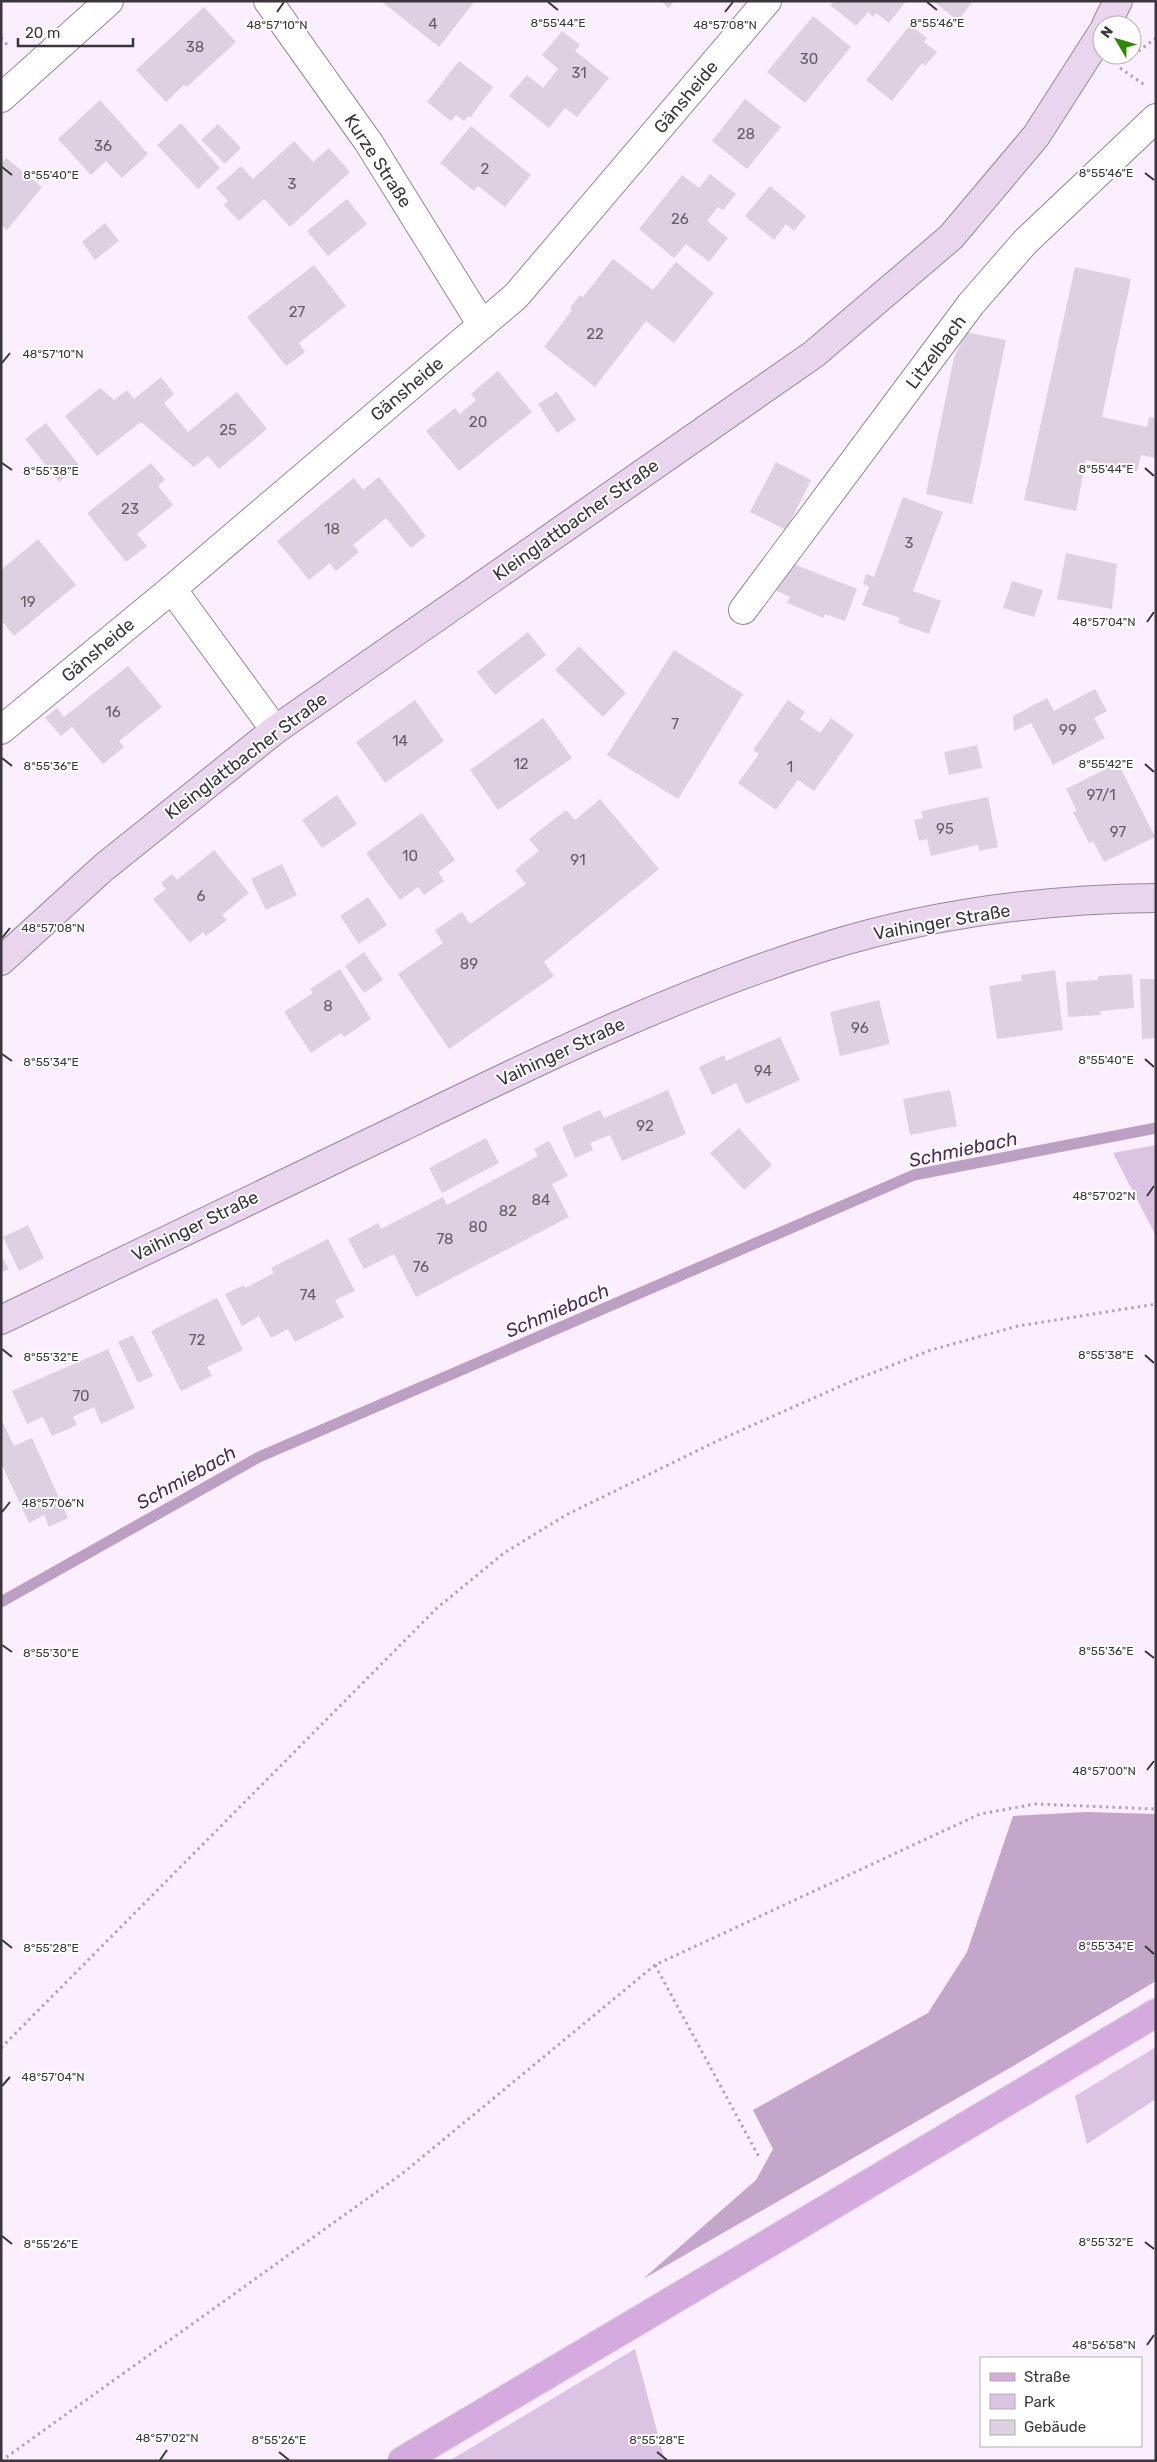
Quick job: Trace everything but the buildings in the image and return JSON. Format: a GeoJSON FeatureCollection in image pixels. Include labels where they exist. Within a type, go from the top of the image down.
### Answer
{"type":"FeatureCollection","features":[{"type":"Feature","properties":{"kind":"main road"},"geometry":{"type":"LineString","coordinates":[[402,2461],[1156,2013]]}},
{"type":"Feature","properties":{"kind":"street"},"geometry":{"type":"LineString","coordinates":[[1,98],[109,1]]}},
{"type":"Feature","properties":{"kind":"street","name":"Kurze Straße"},"geometry":{"type":"LineString","coordinates":[[268,1],[369,143],[482,325]]}},
{"type":"Feature","properties":{"kind":"street","name":"Gänsheide"},"geometry":{"type":"LineString","coordinates":[[1,730],[172,589],[516,296],[767,1]]}},
{"type":"Feature","properties":{"kind":"street"},"geometry":{"type":"LineString","coordinates":[[1111,15],[1118,1]]}},
{"type":"Feature","properties":{"kind":"street","name":"Kleinglattbacher Straße"},"geometry":{"type":"LineString","coordinates":[[1,961],[103,868],[275,730],[814,354],[951,237],[1036,136],[1092,49]]}},
{"type":"Feature","properties":{"kind":"street","name":"Litzelbach"},"geometry":{"type":"LineString","coordinates":[[743,610],[971,304],[1025,242],[1156,118]]}},
{"type":"Feature","properties":{"kind":"street"},"geometry":{"type":"LineString","coordinates":[[172,589],[275,730]]}},
{"type":"Feature","properties":{"kind":"street","name":"Vaihinger Straße"},"geometry":{"type":"LineString","coordinates":[[1,1320],[473,1092],[634,1018],[734,977],[827,946],[926,921],[1096,898],[1156,898]]}},
{"type":"Feature","properties":{"kind":"path"},"geometry":{"type":"LineString","coordinates":[[1148,87],[1118,66],[1156,38]]}},
{"type":"Feature","properties":{"kind":"path"},"geometry":{"type":"LineString","coordinates":[[1,2048],[437,1608],[504,1553],[566,1515],[717,1441],[852,1381],[931,1350],[1018,1326],[1156,1304]]}},
{"type":"Feature","properties":{"kind":"path"},"geometry":{"type":"LineString","coordinates":[[1,2460],[403,2173],[655,1965],[980,1814],[1035,1804],[1156,1809]]}},
{"type":"Feature","properties":{"kind":"path"},"geometry":{"type":"LineString","coordinates":[[655,1965],[759,2157]]}},
{"type":"Feature","properties":{"kind":"green space"},"geometry":{"type":"Polygon","coordinates":[[[1156,1145],[1156,1236],[1113,1153],[1156,1145]]]}},
{"type":"Feature","properties":{"kind":"green space"},"geometry":{"type":"Polygon","coordinates":[[[1156,2047],[1156,2099],[1087,2144],[1075,2096],[1156,2047]]]}},
{"type":"Feature","properties":{"kind":"green space"},"geometry":{"type":"Polygon","coordinates":[[[635,2349],[665,2461],[449,2461],[635,2349]]]}},
{"type":"Feature","properties":{"kind":"shaded area"},"geometry":{"type":"Polygon","coordinates":[[[1087,1812],[1156,1814],[1156,1981],[1020,2062],[643,2279],[756,2180],[773,2149],[753,2110],[928,2013],[967,1952],[1013,1816],[1087,1812]]]}},
{"type":"Feature","properties":{"kind":"waterway","name":"Schmiebach"},"geometry":{"type":"LineString","coordinates":[[1,1602],[259,1457],[914,1175],[1156,1128]]}}]}
